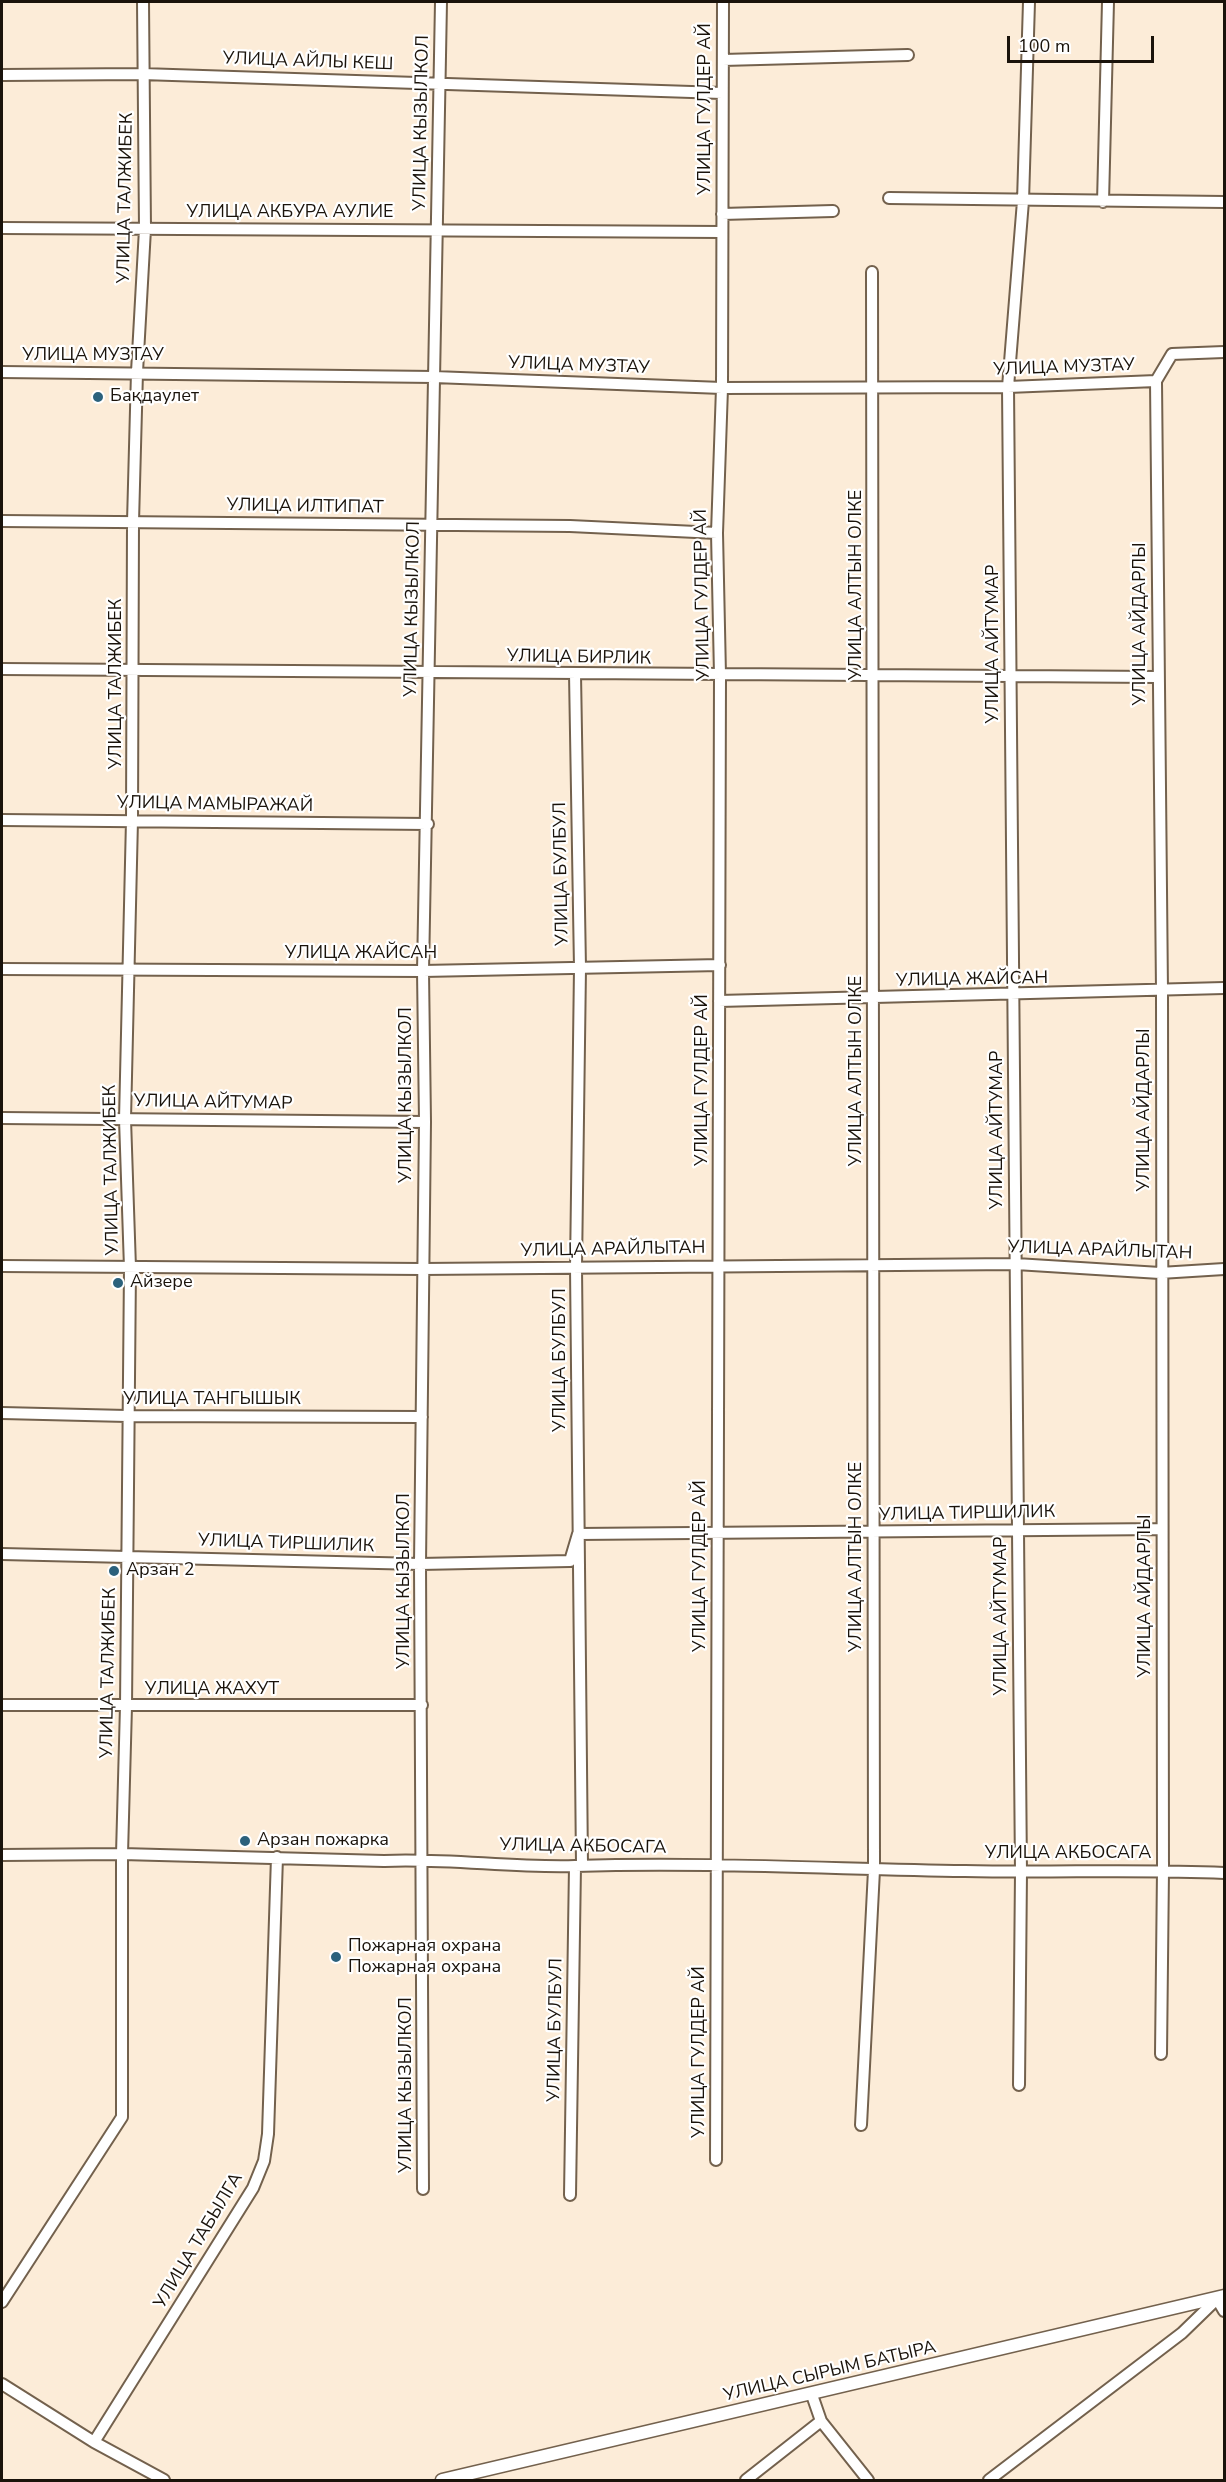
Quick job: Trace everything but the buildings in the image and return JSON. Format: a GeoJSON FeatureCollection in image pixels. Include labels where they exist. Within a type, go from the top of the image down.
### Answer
{"type":"FeatureCollection","features":[{"type":"Feature","properties":{"kind":"street","name":"УЛИЦА ТАЛЖИБЕК"},"geometry":{"type":"LineString","coordinates":[[2,2302],[122,2117],[122,1854],[126,1707],[130,1268],[125,1119],[130,970],[133,522],[144,229],[143,2]]}},
{"type":"Feature","properties":{"kind":"street","name":"УЛИЦА КЫЗЫЛКОЛ"},"geometry":{"type":"LineString","coordinates":[[423,2189],[420,1564],[423,971],[428,824],[427,673],[441,2]]}},
{"type":"Feature","properties":{"kind":"street","name":"УЛИЦА ГУЛДЕР АЙ"},"geometry":{"type":"LineString","coordinates":[[716,2160],[720,1001],[720,675],[717,533],[722,388],[723,2]]}},
{"type":"Feature","properties":{"kind":"street","name":"УЛИЦА АЙТУМАР"},"geometry":{"type":"LineString","coordinates":[[1019,2085],[1021,1872],[1008,387],[1023,201],[1029,2]]}},
{"type":"Feature","properties":{"kind":"street"},"geometry":{"type":"LineString","coordinates":[[1103,202],[1108,2]]}},
{"type":"Feature","properties":{"kind":"street"},"geometry":{"type":"LineString","coordinates":[[723,60],[908,55]]}},
{"type":"Feature","properties":{"kind":"street","name":"УЛИЦА АЙЛЫ КЕШ"},"geometry":{"type":"LineString","coordinates":[[2,75],[142,74],[722,93]]}},
{"type":"Feature","properties":{"kind":"street"},"geometry":{"type":"LineString","coordinates":[[889,198],[1224,202]]}},
{"type":"Feature","properties":{"kind":"street"},"geometry":{"type":"LineString","coordinates":[[722,214],[833,211]]}},
{"type":"Feature","properties":{"kind":"street","name":"УЛИЦА АКБУРА АУЛИЕ"},"geometry":{"type":"LineString","coordinates":[[2,228],[722,232]]}},
{"type":"Feature","properties":{"kind":"street","name":"УЛИЦА АЛТЫН ОЛКЕ"},"geometry":{"type":"LineString","coordinates":[[861,2125],[874,1870],[872,272]]}},
{"type":"Feature","properties":{"kind":"street"},"geometry":{"type":"LineString","coordinates":[[1156,381],[1172,354],[1224,352]]}},
{"type":"Feature","properties":{"kind":"street","name":"УЛИЦА МУЗТАУ"},"geometry":{"type":"LineString","coordinates":[[2,372],[434,377],[722,388],[1008,387],[1156,381]]}},
{"type":"Feature","properties":{"kind":"street","name":"УЛИЦА АЙДАРЛЫ"},"geometry":{"type":"LineString","coordinates":[[1156,381],[1157,677],[1162,991],[1160,1273],[1163,1870],[1161,2054]]}},
{"type":"Feature","properties":{"kind":"street","name":"УЛИЦА ИЛТИПАТ"},"geometry":{"type":"LineString","coordinates":[[2,521],[570,526],[717,533]]}},
{"type":"Feature","properties":{"kind":"street","name":"УЛИЦА БИРЛИК"},"geometry":{"type":"LineString","coordinates":[[2,669],[1157,677]]}},
{"type":"Feature","properties":{"kind":"street","name":"УЛИЦА БУЛБУЛ"},"geometry":{"type":"LineString","coordinates":[[570,2195],[579,1866],[576,1267],[580,968],[575,674]]}},
{"type":"Feature","properties":{"kind":"street","name":"УЛИЦА МАМЫРАЖАЙ"},"geometry":{"type":"LineString","coordinates":[[2,820],[428,824]]}},
{"type":"Feature","properties":{"kind":"street","name":"УЛИЦА ЖАЙСАН"},"geometry":{"type":"LineString","coordinates":[[2,969],[423,971],[720,965]]}},
{"type":"Feature","properties":{"kind":"street","name":"УЛИЦА ЖАЙСАН"},"geometry":{"type":"LineString","coordinates":[[720,1001],[1014,996],[1224,988]]}},
{"type":"Feature","properties":{"kind":"street","name":"УЛИЦА АЙТУМАР"},"geometry":{"type":"LineString","coordinates":[[2,1118],[424,1122]]}},
{"type":"Feature","properties":{"kind":"street","name":"УЛИЦА АРАЙЛЫТАН"},"geometry":{"type":"LineString","coordinates":[[2,1266],[422,1269],[1016,1264],[1160,1273],[1224,1269]]}},
{"type":"Feature","properties":{"kind":"street","name":"УЛИЦА ТАНГЫШЫК"},"geometry":{"type":"LineString","coordinates":[[2,1413],[422,1417]]}},
{"type":"Feature","properties":{"kind":"street","name":"УЛИЦА ТИРШИЛИК"},"geometry":{"type":"LineString","coordinates":[[2,1554],[420,1564],[570,1561],[578,1534],[1162,1529]]}},
{"type":"Feature","properties":{"kind":"street","name":"УЛИЦА ЖАХУТ"},"geometry":{"type":"LineString","coordinates":[[2,1705],[126,1707],[422,1705]]}},
{"type":"Feature","properties":{"kind":"street","name":"УЛИЦА АКБОСАГА"},"geometry":{"type":"LineString","coordinates":[[2,1855],[122,1854],[384,1861],[423,1859],[579,1866],[717,1864],[874,1870],[1021,1872],[1163,1870],[1224,1873]]}},
{"type":"Feature","properties":{"kind":"street","name":"УЛИЦА ТАБЫЛГА"},"geometry":{"type":"LineString","coordinates":[[94,2442],[253,2188],[264,2161],[268,2134],[277,1857]]}},
{"type":"Feature","properties":{"kind":"street"},"geometry":{"type":"LineString","coordinates":[[989,2481],[1182,2333],[1220,2297],[1224,2311]]}},
{"type":"Feature","properties":{"kind":"street","name":"УЛИЦА СЫРЫМ БАТЫРА"},"geometry":{"type":"LineString","coordinates":[[442,2481],[1220,2297]]}},
{"type":"Feature","properties":{"kind":"street"},"geometry":{"type":"LineString","coordinates":[[2,2384],[94,2442],[164,2481]]}},
{"type":"Feature","properties":{"kind":"street"},"geometry":{"type":"LineString","coordinates":[[812,2395],[821,2421],[868,2481]]}},
{"type":"Feature","properties":{"kind":"street"},"geometry":{"type":"LineString","coordinates":[[746,2481],[821,2421]]}},
{"type":"Feature","properties":{"kind":"place","name":"Бақдаулет"},"geometry":{"type":"Point","coordinates":[98,397]}},
{"type":"Feature","properties":{"kind":"place","name":"Айзере"},"geometry":{"type":"Point","coordinates":[118,1283]}},
{"type":"Feature","properties":{"kind":"place","name":"Арзан 2"},"geometry":{"type":"Point","coordinates":[114,1571]}},
{"type":"Feature","properties":{"kind":"place","name":"Арзан пожарка"},"geometry":{"type":"Point","coordinates":[245,1841]}},
{"type":"Feature","properties":{"kind":"place","name":"Пожарная охрана Пожарная охрана"},"geometry":{"type":"Point","coordinates":[336,1957]}}]}
